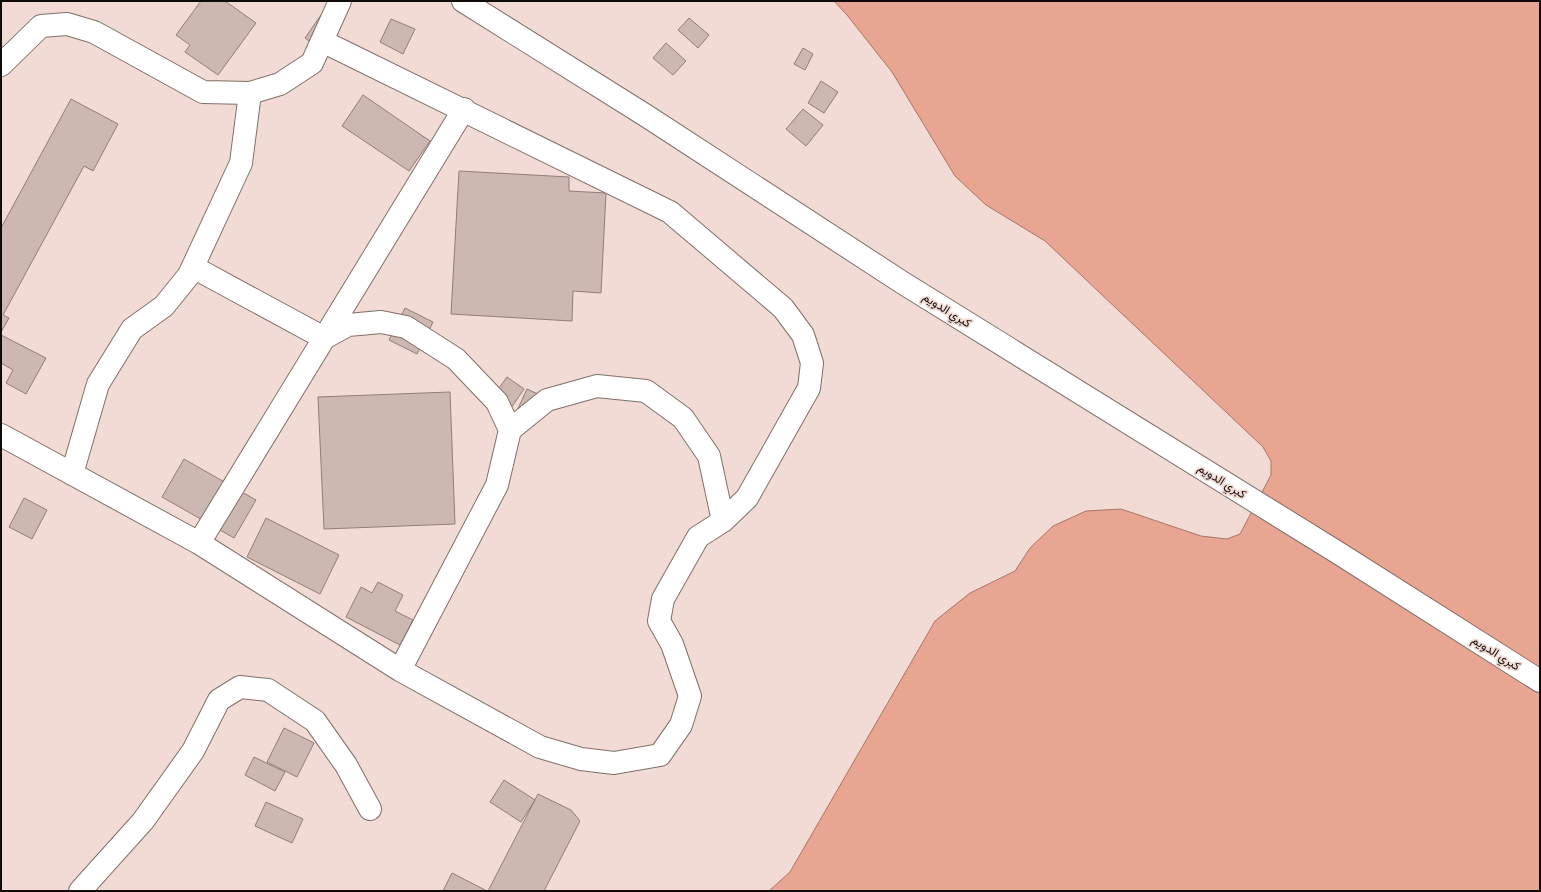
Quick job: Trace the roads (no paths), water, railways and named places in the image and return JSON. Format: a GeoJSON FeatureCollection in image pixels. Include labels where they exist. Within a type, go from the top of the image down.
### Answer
{"type":"FeatureCollection","features":[{"type":"Feature","properties":{"kind":"main road"},"geometry":{"type":"LineString","coordinates":[[1,65],[41,26],[67,24],[94,32],[203,92],[250,93],[280,84],[312,63],[340,1]]}},
{"type":"Feature","properties":{"kind":"main road","name":"كبري الدويم"},"geometry":{"type":"LineString","coordinates":[[463,1],[645,115],[903,283],[1334,550],[1540,681]]}},
{"type":"Feature","properties":{"kind":"main road"},"geometry":{"type":"LineString","coordinates":[[1,434],[199,543],[400,670],[540,747],[581,760],[614,763],[660,755],[681,725],[690,696],[672,644],[658,621],[663,599],[698,537],[723,520],[747,498],[809,388],[812,363],[804,334],[783,308],[670,212],[464,109],[322,41]]}},
{"type":"Feature","properties":{"kind":"main road"},"geometry":{"type":"LineString","coordinates":[[72,474],[98,384],[132,329],[164,306],[189,275],[242,164],[250,93]]}},
{"type":"Feature","properties":{"kind":"main road"},"geometry":{"type":"LineString","coordinates":[[199,543],[464,109]]}},
{"type":"Feature","properties":{"kind":"main road"},"geometry":{"type":"LineString","coordinates":[[193,267],[324,338]]}},
{"type":"Feature","properties":{"kind":"main road"},"geometry":{"type":"LineString","coordinates":[[324,338],[348,325],[381,322],[406,327],[456,359],[497,402],[510,430]]}},
{"type":"Feature","properties":{"kind":"main road"},"geometry":{"type":"LineString","coordinates":[[400,670],[497,485],[510,430],[547,400],[596,386],[646,391],[683,418],[709,456],[723,520]]}},
{"type":"Feature","properties":{"kind":"main road"},"geometry":{"type":"LineString","coordinates":[[80,891],[143,821],[193,751],[219,700],[240,687],[268,690],[315,721],[346,765],[370,808]]}}]}
